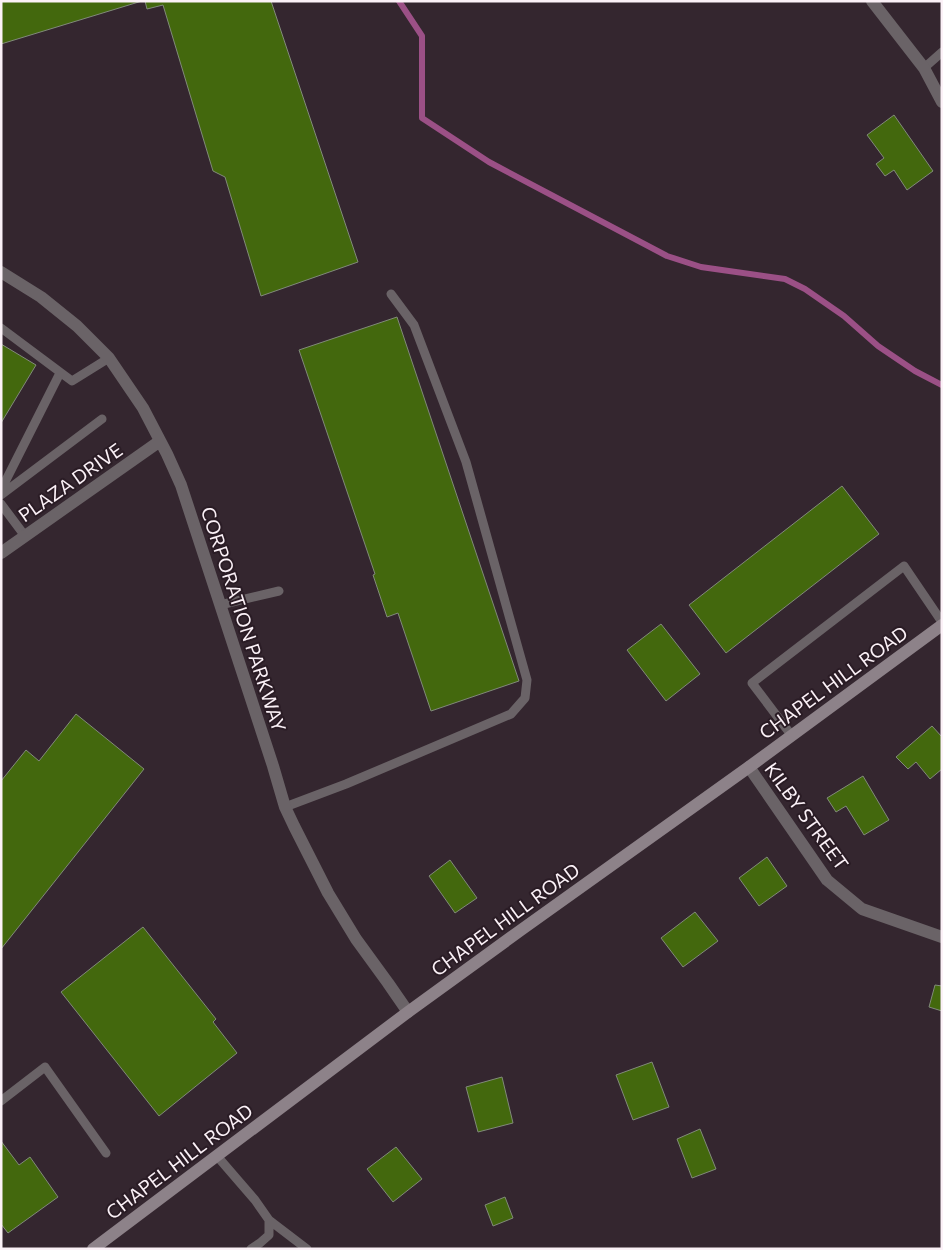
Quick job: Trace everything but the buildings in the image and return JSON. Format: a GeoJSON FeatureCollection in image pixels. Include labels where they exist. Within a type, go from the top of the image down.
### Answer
{"type":"FeatureCollection","features":[{"type":"Feature","properties":{"kind":"main road","name":"CHAPEL HILL ROAD"},"geometry":{"type":"LineString","coordinates":[[94,1249],[408,1012],[792,736],[942,623]]}},
{"type":"Feature","properties":{"kind":"street"},"geometry":{"type":"LineString","coordinates":[[872,1],[924,68],[942,102]]}},
{"type":"Feature","properties":{"kind":"street","name":"CORPORATION PARKWAY"},"geometry":{"type":"LineString","coordinates":[[1,272],[41,297],[77,326],[109,358],[143,408],[167,454],[180,485],[285,807],[328,893],[356,939],[408,1012]]}},
{"type":"Feature","properties":{"kind":"street","name":"PLAZA DRIVE"},"geometry":{"type":"LineString","coordinates":[[1,553],[160,441]]}},
{"type":"Feature","properties":{"kind":"street","name":"KILBY STREET"},"geometry":{"type":"LineString","coordinates":[[748,767],[827,880],[862,909],[942,937]]}},
{"type":"Feature","properties":{"kind":"lane"},"geometry":{"type":"LineString","coordinates":[[924,68],[942,52]]}},
{"type":"Feature","properties":{"kind":"lane"},"geometry":{"type":"LineString","coordinates":[[285,807],[346,784],[511,714],[525,698],[527,680],[466,462],[414,324],[391,294]]}},
{"type":"Feature","properties":{"kind":"lane"},"geometry":{"type":"LineString","coordinates":[[1,328],[72,381],[109,358]]}},
{"type":"Feature","properties":{"kind":"lane"},"geometry":{"type":"LineString","coordinates":[[1,490],[60,373]]}},
{"type":"Feature","properties":{"kind":"lane"},"geometry":{"type":"LineString","coordinates":[[1,495],[102,419]]}},
{"type":"Feature","properties":{"kind":"lane"},"geometry":{"type":"LineString","coordinates":[[1,504],[25,536]]}},
{"type":"Feature","properties":{"kind":"lane"},"geometry":{"type":"LineString","coordinates":[[792,736],[752,683],[904,566],[942,623]]}},
{"type":"Feature","properties":{"kind":"lane"},"geometry":{"type":"LineString","coordinates":[[220,605],[279,591]]}},
{"type":"Feature","properties":{"kind":"lane"},"geometry":{"type":"LineString","coordinates":[[1,1101],[45,1067],[106,1154]]}},
{"type":"Feature","properties":{"kind":"lane"},"geometry":{"type":"LineString","coordinates":[[217,1156],[255,1200],[269,1220],[307,1249]]}},
{"type":"Feature","properties":{"kind":"lane"},"geometry":{"type":"LineString","coordinates":[[251,1249],[268,1234],[269,1220]]}},
{"type":"Feature","properties":{"kind":"waterway"},"geometry":{"type":"LineString","coordinates":[[399,1],[422,36],[422,118],[489,162],[667,256],[701,267],[785,279],[805,289],[844,316],[878,346],[915,371],[942,385]]}}]}
